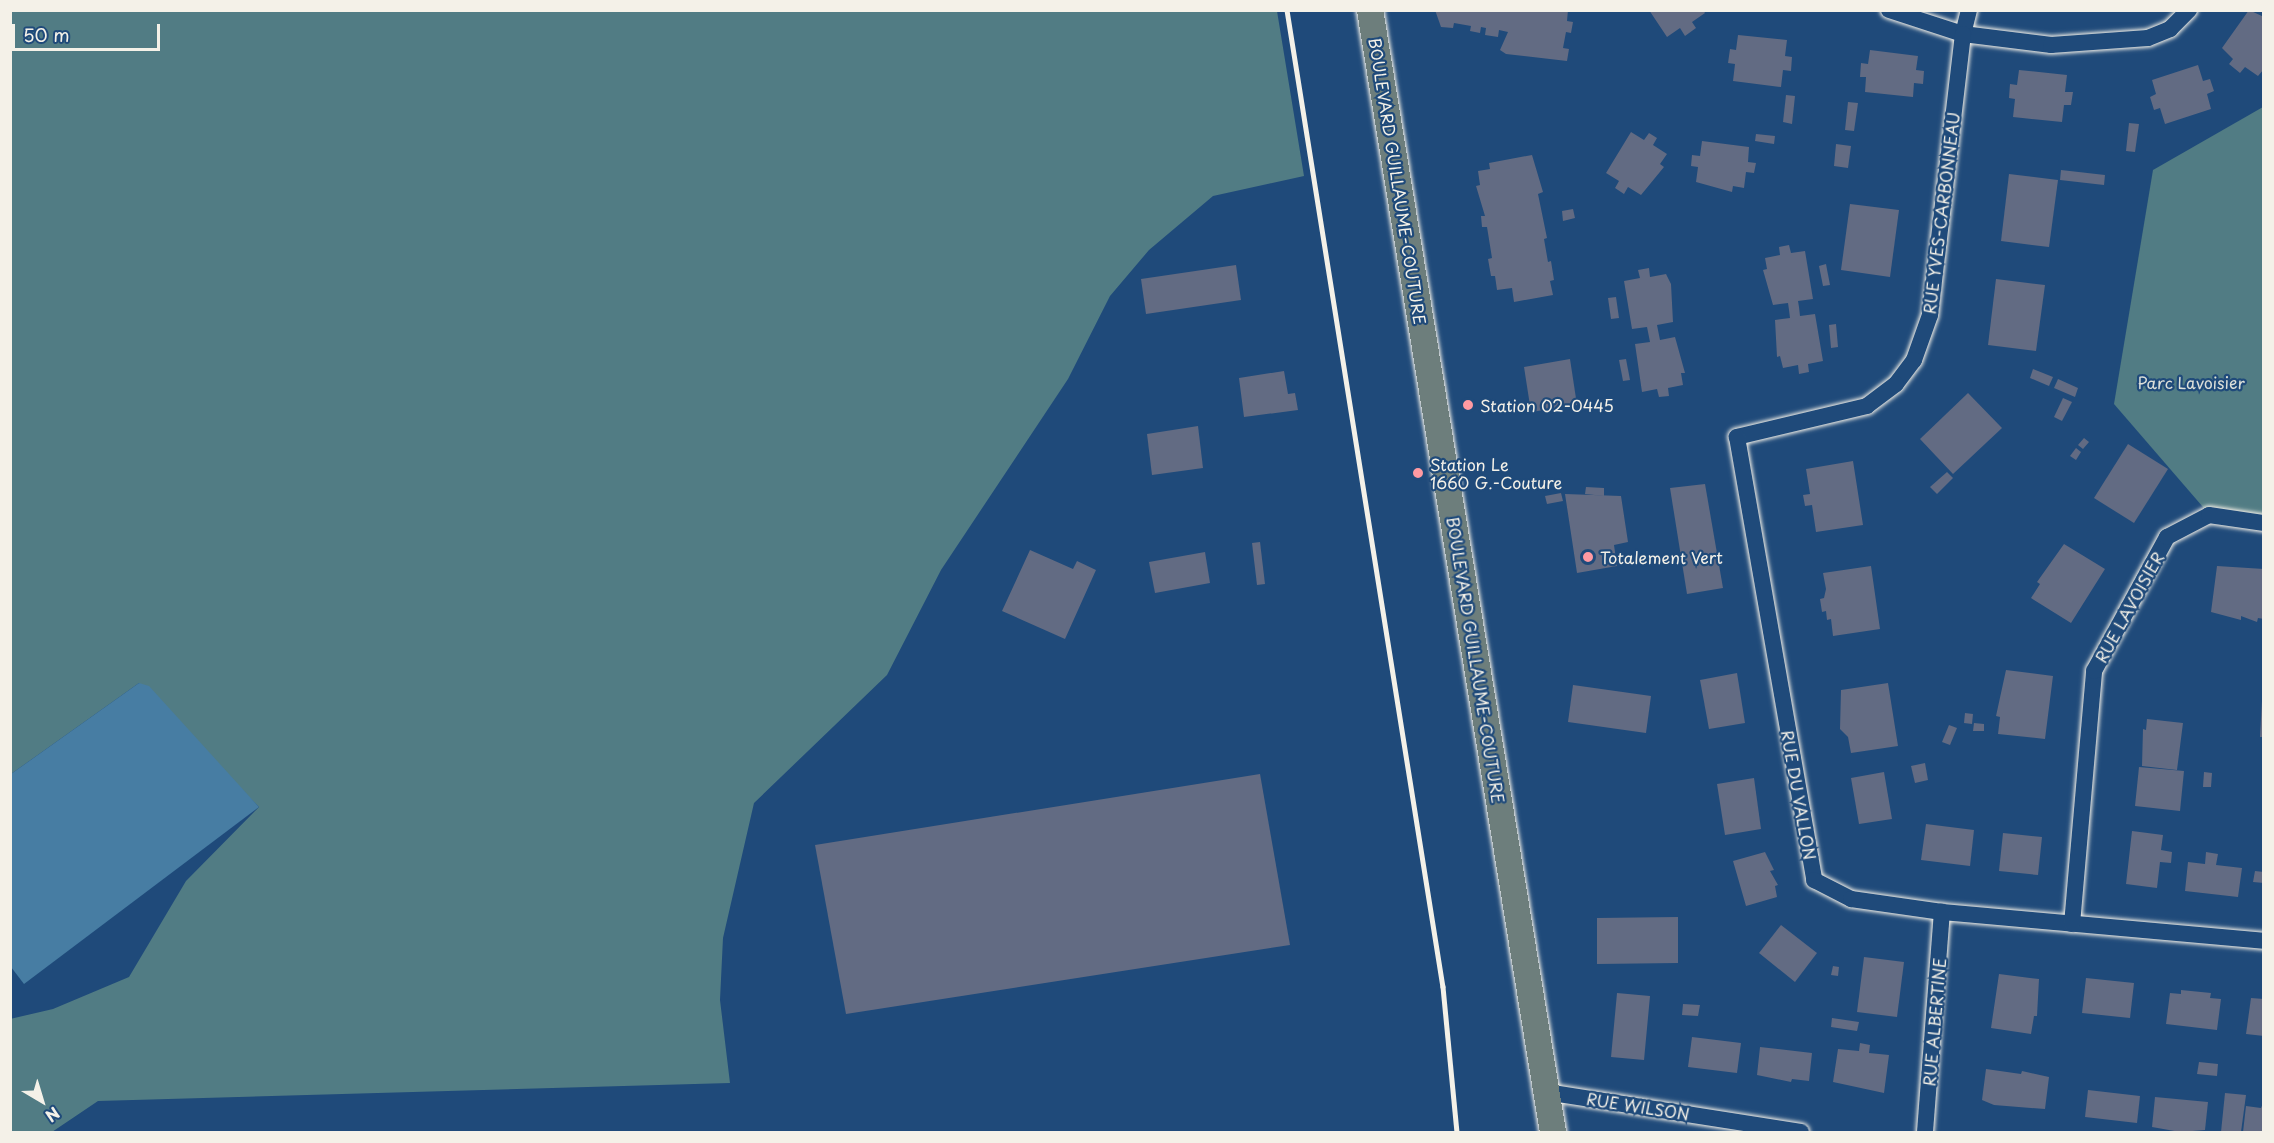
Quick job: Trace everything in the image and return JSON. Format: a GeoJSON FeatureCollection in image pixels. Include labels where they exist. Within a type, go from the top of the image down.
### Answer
{"type":"FeatureCollection","features":[{"type":"Feature","properties":{"kind":"main road","name":"BOULEVARD GUILLAUME-COUTURE"},"geometry":{"type":"LineString","coordinates":[[1370,10],[1552,1132]]}},
{"type":"Feature","properties":{"kind":"street"},"geometry":{"type":"LineString","coordinates":[[1889,10],[1963,34],[2051,45],[2119,43],[2148,38],[2169,29],[2189,10]]}},
{"type":"Feature","properties":{"kind":"street","name":"RUE YVES-CARBONNEAU"},"geometry":{"type":"LineString","coordinates":[[1737,437],[1867,406],[1896,384],[1914,360],[1929,315],[1963,34],[1969,10]]}},
{"type":"Feature","properties":{"kind":"street","name":"RUE DU VALLON"},"geometry":{"type":"LineString","coordinates":[[1737,437],[1814,880],[1851,899],[1942,912],[2264,941]]}},
{"type":"Feature","properties":{"kind":"street","name":"RUE LAVOISIER"},"geometry":{"type":"LineString","coordinates":[[2072,924],[2094,670],[2168,537],[2209,514],[2264,523]]}},
{"type":"Feature","properties":{"kind":"street","name":"RUE ALBERTINE"},"geometry":{"type":"LineString","coordinates":[[1925,1132],[1942,912]]}},
{"type":"Feature","properties":{"kind":"street","name":"RUE WILSON"},"geometry":{"type":"LineString","coordinates":[[1546,1092],[1801,1132]]}},
{"type":"Feature","properties":{"kind":"green space"},"geometry":{"type":"Polygon","coordinates":[[[11,11],[1277,11],[1304,176],[1213,196],[1149,250],[1110,296],[1068,379],[941,570],[887,675],[754,803],[723,938],[720,1000],[730,1083],[98,1101],[52,1132],[11,1132],[10,1019],[53,1009],[129,977],[186,881],[259,807],[139,683],[11,774],[11,11]]]}},
{"type":"Feature","properties":{"kind":"green space","name":"Parc Lavoisier"},"geometry":{"type":"Polygon","coordinates":[[[2263,107],[2263,523],[2209,514],[2114,404],[2153,170],[2263,107]]]}},
{"type":"Feature","properties":{"kind":"water"},"geometry":{"type":"Polygon","coordinates":[[[139,683],[149,686],[259,807],[24,984],[11,967],[11,774],[139,683]]]}},
{"type":"Feature","properties":{"kind":"building"},"geometry":{"type":"Polygon","coordinates":[[[1435,10],[1568,10],[1567,21],[1573,22],[1571,33],[1566,32],[1563,48],[1569,49],[1567,61],[1506,54],[1500,50],[1508,32],[1499,30],[1498,37],[1485,35],[1486,28],[1481,27],[1480,33],[1470,31],[1471,26],[1454,23],[1453,28],[1441,27],[1435,10]]]}},
{"type":"Feature","properties":{"kind":"building"},"geometry":{"type":"Polygon","coordinates":[[[1649,10],[1703,10],[1705,13],[1692,22],[1696,28],[1685,36],[1680,28],[1667,37],[1649,10]]]}},
{"type":"Feature","properties":{"kind":"building"},"geometry":{"type":"Polygon","coordinates":[[[2249,10],[2264,17],[2264,69],[2258,76],[2245,67],[2240,73],[2229,64],[2233,59],[2222,48],[2249,10]]]}},
{"type":"Feature","properties":{"kind":"building"},"geometry":{"type":"Polygon","coordinates":[[[1738,35],[1787,40],[1785,56],[1792,57],[1791,71],[1783,70],[1781,87],[1733,81],[1735,64],[1728,63],[1730,49],[1736,50],[1738,35]]]}},
{"type":"Feature","properties":{"kind":"building"},"geometry":{"type":"Polygon","coordinates":[[[1870,50],[1918,56],[1916,70],[1924,71],[1923,84],[1914,83],[1913,97],[1865,92],[1866,77],[1860,77],[1861,63],[1868,64],[1870,50]]]}},
{"type":"Feature","properties":{"kind":"building"},"geometry":{"type":"Polygon","coordinates":[[[2198,65],[2203,81],[2210,79],[2214,91],[2207,94],[2211,109],[2165,124],[2160,108],[2154,110],[2150,97],[2156,94],[2152,80],[2198,65]]]}},
{"type":"Feature","properties":{"kind":"building"},"geometry":{"type":"Polygon","coordinates":[[[2019,70],[2067,75],[2065,92],[2073,92],[2071,105],[2064,105],[2062,122],[2013,117],[2015,99],[2009,98],[2010,84],[2017,85],[2019,70]]]}},
{"type":"Feature","properties":{"kind":"building"},"geometry":{"type":"Polygon","coordinates":[[[1786,95],[1795,96],[1792,124],[1783,122],[1786,95]]]}},
{"type":"Feature","properties":{"kind":"building"},"geometry":{"type":"Polygon","coordinates":[[[1848,102],[1858,103],[1854,131],[1845,130],[1848,102]]]}},
{"type":"Feature","properties":{"kind":"building"},"geometry":{"type":"Polygon","coordinates":[[[2129,123],[2139,124],[2135,152],[2126,151],[2129,123]]]}},
{"type":"Feature","properties":{"kind":"building"},"geometry":{"type":"Polygon","coordinates":[[[1631,132],[1644,140],[1649,133],[1657,138],[1653,145],[1667,154],[1660,164],[1664,167],[1641,195],[1628,187],[1624,194],[1615,188],[1619,181],[1606,173],[1631,132]]]}},
{"type":"Feature","properties":{"kind":"building"},"geometry":{"type":"Polygon","coordinates":[[[1756,134],[1775,136],[1774,144],[1755,141],[1756,134]]]}},
{"type":"Feature","properties":{"kind":"building"},"geometry":{"type":"Polygon","coordinates":[[[1702,141],[1749,147],[1748,162],[1756,163],[1754,173],[1746,172],[1744,188],[1733,186],[1732,192],[1696,182],[1698,167],[1691,166],[1692,155],[1700,156],[1702,141]]]}},
{"type":"Feature","properties":{"kind":"building"},"geometry":{"type":"Polygon","coordinates":[[[1836,144],[1851,146],[1848,168],[1834,166],[1836,144]]]}},
{"type":"Feature","properties":{"kind":"building"},"geometry":{"type":"Polygon","coordinates":[[[1532,155],[1543,192],[1538,194],[1547,238],[1544,239],[1548,262],[1551,261],[1554,280],[1550,281],[1553,295],[1514,302],[1512,288],[1497,290],[1495,276],[1491,276],[1488,259],[1492,258],[1487,227],[1482,227],[1481,216],[1485,216],[1476,186],[1480,185],[1478,171],[1490,169],[1489,163],[1532,155]]]}},
{"type":"Feature","properties":{"kind":"building"},"geometry":{"type":"Polygon","coordinates":[[[2061,170],[2105,175],[2104,185],[2060,180],[2061,170]]]}},
{"type":"Feature","properties":{"kind":"building"},"geometry":{"type":"Polygon","coordinates":[[[2009,174],[2058,180],[2049,247],[2001,241],[2009,174]]]}},
{"type":"Feature","properties":{"kind":"building"},"geometry":{"type":"Polygon","coordinates":[[[1850,204],[1899,210],[1890,277],[1841,270],[1850,204]]]}},
{"type":"Feature","properties":{"kind":"building"},"geometry":{"type":"Polygon","coordinates":[[[1573,209],[1575,218],[1563,221],[1562,211],[1573,209]]]}},
{"type":"Feature","properties":{"kind":"building"},"geometry":{"type":"Polygon","coordinates":[[[1789,245],[1791,253],[1805,251],[1813,299],[1798,301],[1800,316],[1815,314],[1823,361],[1808,364],[1809,372],[1799,374],[1798,365],[1783,368],[1780,356],[1777,357],[1775,320],[1790,318],[1788,303],[1773,305],[1763,270],[1767,269],[1765,258],[1780,255],[1779,247],[1789,245]]]}},
{"type":"Feature","properties":{"kind":"building"},"geometry":{"type":"Polygon","coordinates":[[[1826,264],[1830,285],[1823,286],[1819,266],[1826,264]]]}},
{"type":"Feature","properties":{"kind":"building"},"geometry":{"type":"Polygon","coordinates":[[[1236,265],[1241,300],[1146,314],[1141,279],[1236,265]]]}},
{"type":"Feature","properties":{"kind":"building"},"geometry":{"type":"Polygon","coordinates":[[[1649,268],[1650,277],[1666,274],[1671,284],[1673,322],[1657,325],[1660,340],[1675,337],[1685,373],[1681,373],[1683,385],[1668,388],[1669,396],[1659,397],[1657,389],[1642,392],[1635,344],[1650,342],[1647,327],[1632,329],[1624,281],[1640,278],[1638,270],[1649,268]]]}},
{"type":"Feature","properties":{"kind":"building"},"geometry":{"type":"Polygon","coordinates":[[[1996,279],[2045,285],[2036,351],[1988,345],[1996,279]]]}},
{"type":"Feature","properties":{"kind":"building"},"geometry":{"type":"Polygon","coordinates":[[[1616,297],[1619,318],[1611,319],[1608,298],[1616,297]]]}},
{"type":"Feature","properties":{"kind":"building"},"geometry":{"type":"Polygon","coordinates":[[[1836,324],[1838,347],[1831,348],[1829,325],[1836,324]]]}},
{"type":"Feature","properties":{"kind":"building"},"geometry":{"type":"Polygon","coordinates":[[[1570,359],[1577,405],[1531,412],[1524,367],[1570,359]]]}},
{"type":"Feature","properties":{"kind":"building"},"geometry":{"type":"Polygon","coordinates":[[[1626,359],[1630,380],[1623,381],[1619,360],[1626,359]]]}},
{"type":"Feature","properties":{"kind":"building"},"geometry":{"type":"Polygon","coordinates":[[[2033,369],[2053,377],[2049,386],[2030,378],[2033,369]]]}},
{"type":"Feature","properties":{"kind":"building"},"geometry":{"type":"Polygon","coordinates":[[[1284,371],[1288,394],[1295,393],[1298,410],[1244,417],[1239,378],[1284,371]]]}},
{"type":"Feature","properties":{"kind":"building"},"geometry":{"type":"Polygon","coordinates":[[[2058,379],[2078,388],[2075,397],[2054,388],[2058,379]]]}},
{"type":"Feature","properties":{"kind":"building"},"geometry":{"type":"Polygon","coordinates":[[[1968,393],[2002,428],[1953,474],[1920,439],[1968,393]]]}},
{"type":"Feature","properties":{"kind":"building"},"geometry":{"type":"Polygon","coordinates":[[[2063,398],[2072,402],[2062,421],[2054,417],[2063,398]]]}},
{"type":"Feature","properties":{"kind":"building"},"geometry":{"type":"Polygon","coordinates":[[[1198,426],[1203,468],[1152,475],[1147,434],[1198,426]]]}},
{"type":"Feature","properties":{"kind":"building"},"geometry":{"type":"Polygon","coordinates":[[[2084,438],[2089,442],[2083,449],[2078,445],[2084,438]]]}},
{"type":"Feature","properties":{"kind":"building"},"geometry":{"type":"Polygon","coordinates":[[[2128,444],[2168,469],[2134,523],[2094,498],[2128,444]]]}},
{"type":"Feature","properties":{"kind":"building"},"geometry":{"type":"Polygon","coordinates":[[[2076,448],[2081,452],[2076,460],[2070,456],[2076,448]]]}},
{"type":"Feature","properties":{"kind":"building"},"geometry":{"type":"Polygon","coordinates":[[[1853,461],[1863,525],[1816,532],[1812,505],[1805,506],[1803,495],[1810,494],[1806,469],[1853,461]]]}},
{"type":"Feature","properties":{"kind":"building"},"geometry":{"type":"Polygon","coordinates":[[[1947,472],[1953,478],[1937,494],[1930,487],[1947,472]]]}},
{"type":"Feature","properties":{"kind":"building"},"geometry":{"type":"Polygon","coordinates":[[[1705,484],[1723,588],[1687,594],[1670,488],[1705,484]]]}},
{"type":"Feature","properties":{"kind":"building"},"geometry":{"type":"Polygon","coordinates":[[[1586,487],[1604,488],[1604,496],[1585,494],[1586,487]]]}},
{"type":"Feature","properties":{"kind":"building"},"geometry":{"type":"Polygon","coordinates":[[[1561,493],[1563,501],[1547,504],[1545,496],[1561,493]]]}},
{"type":"Feature","properties":{"kind":"building"},"geometry":{"type":"Polygon","coordinates":[[[1565,494],[1621,496],[1628,542],[1614,545],[1617,566],[1577,573],[1565,494]]]}},
{"type":"Feature","properties":{"kind":"building"},"geometry":{"type":"Polygon","coordinates":[[[1260,542],[1265,584],[1257,585],[1252,543],[1260,542]]]}},
{"type":"Feature","properties":{"kind":"building"},"geometry":{"type":"Polygon","coordinates":[[[2064,544],[2105,569],[2071,623],[2031,598],[2040,584],[2037,582],[2064,544]]]}},
{"type":"Feature","properties":{"kind":"building"},"geometry":{"type":"Polygon","coordinates":[[[1030,550],[1073,569],[1077,561],[1096,570],[1065,639],[1002,611],[1030,550]]]}},
{"type":"Feature","properties":{"kind":"building"},"geometry":{"type":"Polygon","coordinates":[[[1205,552],[1210,583],[1155,593],[1149,562],[1205,552]]]}},
{"type":"Feature","properties":{"kind":"building"},"geometry":{"type":"Polygon","coordinates":[[[1871,566],[1880,629],[1833,636],[1831,619],[1827,620],[1826,611],[1822,612],[1820,599],[1824,598],[1826,589],[1823,573],[1871,566]]]}},
{"type":"Feature","properties":{"kind":"building"},"geometry":{"type":"Polygon","coordinates":[[[2217,566],[2264,569],[2264,619],[2258,618],[2257,622],[2241,616],[2241,620],[2211,612],[2217,566]]]}},
{"type":"Feature","properties":{"kind":"building"},"geometry":{"type":"Polygon","coordinates":[[[2006,670],[2053,676],[2045,739],[1998,734],[2000,717],[1996,716],[2006,670]]]}},
{"type":"Feature","properties":{"kind":"building"},"geometry":{"type":"Polygon","coordinates":[[[1737,673],[1745,723],[1709,729],[1700,680],[1737,673]]]}},
{"type":"Feature","properties":{"kind":"building"},"geometry":{"type":"Polygon","coordinates":[[[1888,683],[1898,746],[1851,753],[1848,737],[1840,729],[1841,690],[1888,683]]]}},
{"type":"Feature","properties":{"kind":"building"},"geometry":{"type":"Polygon","coordinates":[[[1573,685],[1651,696],[1646,733],[1568,722],[1573,685]]]}},
{"type":"Feature","properties":{"kind":"building"},"geometry":{"type":"Polygon","coordinates":[[[2262,701],[2264,701],[2264,737],[2260,737],[2262,701]]]}},
{"type":"Feature","properties":{"kind":"building"},"geometry":{"type":"Polygon","coordinates":[[[1965,713],[1973,714],[1972,724],[1964,723],[1965,713]]]}},
{"type":"Feature","properties":{"kind":"building"},"geometry":{"type":"Polygon","coordinates":[[[2147,719],[2183,723],[2177,770],[2142,766],[2143,729],[2146,730],[2147,719]]]}},
{"type":"Feature","properties":{"kind":"building"},"geometry":{"type":"Polygon","coordinates":[[[1974,723],[1984,724],[1984,731],[1973,731],[1974,723]]]}},
{"type":"Feature","properties":{"kind":"building"},"geometry":{"type":"Polygon","coordinates":[[[1949,725],[1957,728],[1950,745],[1942,742],[1949,725]]]}},
{"type":"Feature","properties":{"kind":"building"},"geometry":{"type":"Polygon","coordinates":[[[1925,763],[1928,780],[1915,783],[1911,766],[1925,763]]]}},
{"type":"Feature","properties":{"kind":"building"},"geometry":{"type":"Polygon","coordinates":[[[2139,767],[2184,771],[2180,811],[2135,806],[2139,767]]]}},
{"type":"Feature","properties":{"kind":"building"},"geometry":{"type":"Polygon","coordinates":[[[1884,772],[1892,819],[1859,824],[1851,778],[1884,772]]]}},
{"type":"Feature","properties":{"kind":"building"},"geometry":{"type":"Polygon","coordinates":[[[2204,772],[2212,773],[2211,787],[2203,787],[2204,772]]]}},
{"type":"Feature","properties":{"kind":"building"},"geometry":{"type":"Polygon","coordinates":[[[1260,774],[1290,945],[846,1014],[815,845],[1260,774]]]}},
{"type":"Feature","properties":{"kind":"building"},"geometry":{"type":"Polygon","coordinates":[[[1754,778],[1761,829],[1725,835],[1717,784],[1754,778]]]}},
{"type":"Feature","properties":{"kind":"building"},"geometry":{"type":"Polygon","coordinates":[[[1926,824],[1974,830],[1970,866],[1921,860],[1926,824]]]}},
{"type":"Feature","properties":{"kind":"building"},"geometry":{"type":"Polygon","coordinates":[[[2132,831],[2163,835],[2161,850],[2172,852],[2171,863],[2160,862],[2157,888],[2126,884],[2132,831]]]}},
{"type":"Feature","properties":{"kind":"building"},"geometry":{"type":"Polygon","coordinates":[[[2003,833],[2042,837],[2038,875],[1999,871],[2003,833]]]}},
{"type":"Feature","properties":{"kind":"building"},"geometry":{"type":"Polygon","coordinates":[[[1765,852],[1774,870],[1770,871],[1778,885],[1775,886],[1777,897],[1746,906],[1733,861],[1765,852]]]}},
{"type":"Feature","properties":{"kind":"building"},"geometry":{"type":"Polygon","coordinates":[[[2206,852],[2218,854],[2216,865],[2242,868],[2238,897],[2185,891],[2188,862],[2205,864],[2206,852]]]}},
{"type":"Feature","properties":{"kind":"building"},"geometry":{"type":"Polygon","coordinates":[[[2255,871],[2264,872],[2264,883],[2253,882],[2255,871]]]}},
{"type":"Feature","properties":{"kind":"building"},"geometry":{"type":"Polygon","coordinates":[[[1678,917],[1678,963],[1597,964],[1597,918],[1678,917]]]}},
{"type":"Feature","properties":{"kind":"building"},"geometry":{"type":"Polygon","coordinates":[[[1781,925],[1817,953],[1795,982],[1759,953],[1781,925]]]}},
{"type":"Feature","properties":{"kind":"building"},"geometry":{"type":"Polygon","coordinates":[[[1864,957],[1904,962],[1897,1017],[1857,1012],[1864,957]]]}},
{"type":"Feature","properties":{"kind":"building"},"geometry":{"type":"Polygon","coordinates":[[[1833,966],[1839,967],[1838,976],[1831,975],[1833,966]]]}},
{"type":"Feature","properties":{"kind":"building"},"geometry":{"type":"Polygon","coordinates":[[[1999,974],[2039,979],[2037,1016],[2034,1016],[2031,1034],[1991,1028],[1999,974]]]}},
{"type":"Feature","properties":{"kind":"building"},"geometry":{"type":"Polygon","coordinates":[[[2086,978],[2134,983],[2130,1018],[2082,1013],[2086,978]]]}},
{"type":"Feature","properties":{"kind":"building"},"geometry":{"type":"Polygon","coordinates":[[[2181,990],[2211,993],[2210,998],[2221,999],[2217,1030],[2166,1024],[2170,993],[2181,994],[2181,990]]]}},
{"type":"Feature","properties":{"kind":"building"},"geometry":{"type":"Polygon","coordinates":[[[1617,993],[1650,996],[1644,1060],[1611,1057],[1617,993]]]}},
{"type":"Feature","properties":{"kind":"building"},"geometry":{"type":"Polygon","coordinates":[[[2251,998],[2264,999],[2264,1036],[2246,1034],[2251,998]]]}},
{"type":"Feature","properties":{"kind":"building"},"geometry":{"type":"Polygon","coordinates":[[[1683,1004],[1700,1005],[1698,1016],[1682,1015],[1683,1004]]]}},
{"type":"Feature","properties":{"kind":"building"},"geometry":{"type":"Polygon","coordinates":[[[1832,1018],[1859,1022],[1857,1031],[1831,1027],[1832,1018]]]}},
{"type":"Feature","properties":{"kind":"building"},"geometry":{"type":"Polygon","coordinates":[[[1692,1037],[1741,1043],[1737,1073],[1688,1067],[1692,1037]]]}},
{"type":"Feature","properties":{"kind":"building"},"geometry":{"type":"Polygon","coordinates":[[[1860,1043],[1870,1045],[1869,1053],[1889,1055],[1884,1093],[1833,1082],[1838,1049],[1859,1051],[1860,1043]]]}},
{"type":"Feature","properties":{"kind":"building"},"geometry":{"type":"Polygon","coordinates":[[[1760,1047],[1812,1053],[1809,1081],[1792,1079],[1791,1082],[1757,1075],[1760,1047]]]}},
{"type":"Feature","properties":{"kind":"building"},"geometry":{"type":"Polygon","coordinates":[[[2199,1062],[2218,1064],[2217,1076],[2197,1074],[2199,1062]]]}},
{"type":"Feature","properties":{"kind":"building"},"geometry":{"type":"Polygon","coordinates":[[[1986,1069],[2021,1074],[2022,1071],[2049,1077],[2045,1109],[1994,1105],[1982,1100],[1986,1069]]]}},
{"type":"Feature","properties":{"kind":"building"},"geometry":{"type":"Polygon","coordinates":[[[2088,1090],[2140,1096],[2137,1123],[2085,1117],[2088,1090]]]}},
{"type":"Feature","properties":{"kind":"building"},"geometry":{"type":"Polygon","coordinates":[[[2225,1093],[2246,1095],[2241,1132],[2221,1132],[2225,1093]]]}},
{"type":"Feature","properties":{"kind":"building"},"geometry":{"type":"Polygon","coordinates":[[[2155,1097],[2208,1102],[2205,1130],[2180,1132],[2152,1127],[2155,1097]]]}},
{"type":"Feature","properties":{"kind":"building"},"geometry":{"type":"Polygon","coordinates":[[[2264,1101],[2264,1132],[2243,1132],[2246,1106],[2261,1108],[2264,1101]]]}},
{"type":"Feature","properties":{"kind":"railway"},"geometry":{"type":"LineString","coordinates":[[1287,10],[1443,987],[1457,1132]]}},
{"type":"Feature","properties":{"kind":"place","name":"Station 02-0445"},"geometry":{"type":"Point","coordinates":[1468,405]}},
{"type":"Feature","properties":{"kind":"place","name":"Station Le 1660 G.-Couture"},"geometry":{"type":"Point","coordinates":[1418,473]}},
{"type":"Feature","properties":{"kind":"place","name":"Totalement Vert"},"geometry":{"type":"Point","coordinates":[1588,557]}}]}
